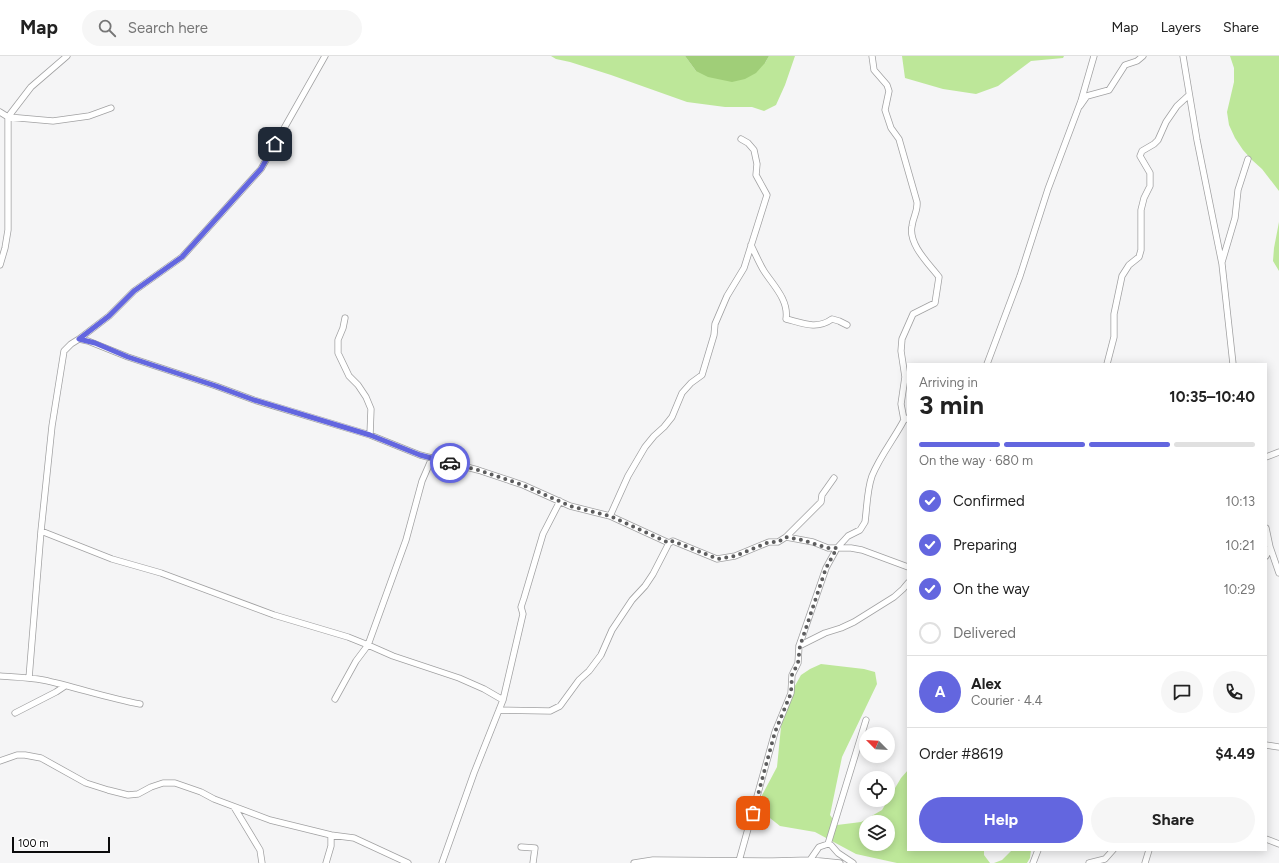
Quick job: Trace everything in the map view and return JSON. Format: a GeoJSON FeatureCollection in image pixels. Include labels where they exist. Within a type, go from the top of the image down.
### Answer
{"type":"FeatureCollection","features":[{"type":"Feature","properties":{"kind":"street"},"geometry":{"type":"LineString","coordinates":[[0,265],[8,230],[8,117],[31,87],[67,56]]}},
{"type":"Feature","properties":{"kind":"street"},"geometry":{"type":"LineString","coordinates":[[29,678],[41,530],[52,426],[64,351],[71,344],[109,316],[134,291],[182,257],[261,169],[325,56]]}},
{"type":"Feature","properties":{"kind":"street"},"geometry":{"type":"LineString","coordinates":[[739,861],[775,732],[791,693],[792,675],[798,663],[800,646],[826,568],[837,548],[848,536],[863,526],[865,522],[869,488],[872,477],[884,454],[906,419],[901,404],[905,377],[901,351],[902,339],[913,314],[935,302],[939,277],[915,247],[911,227],[918,208],[917,202],[899,139],[891,128],[884,110],[889,91],[888,84],[874,70],[872,56]]}},
{"type":"Feature","properties":{"kind":"street"},"geometry":{"type":"LineString","coordinates":[[986,363],[1007,307],[1013,296],[1094,56]]}},
{"type":"Feature","properties":{"kind":"street"},"geometry":{"type":"LineString","coordinates":[[1078,107],[1081,106],[1087,96],[1108,90],[1125,65],[1137,61],[1143,56]]}},
{"type":"Feature","properties":{"kind":"street"},"geometry":{"type":"LineString","coordinates":[[1183,56],[1189,95],[1222,264],[1233,363]]}},
{"type":"Feature","properties":{"kind":"street"},"geometry":{"type":"LineString","coordinates":[[1107,363],[1114,337],[1114,314],[1122,276],[1129,265],[1139,257],[1141,250],[1142,210],[1144,198],[1150,186],[1150,173],[1140,156],[1142,151],[1158,140],[1166,122],[1177,106],[1189,95]]}},
{"type":"Feature","properties":{"kind":"street"},"geometry":{"type":"LineString","coordinates":[[0,112],[8,117],[54,121],[89,116],[111,108]]}},
{"type":"Feature","properties":{"kind":"street"},"geometry":{"type":"LineString","coordinates":[[610,516],[628,476],[645,447],[672,417],[682,393],[691,383],[702,375],[714,335],[715,324],[727,296],[744,268],[767,195],[756,175],[757,164],[754,150],[748,143],[741,139]]}},
{"type":"Feature","properties":{"kind":"street"},"geometry":{"type":"LineString","coordinates":[[1222,264],[1235,218],[1239,185],[1248,159]]}},
{"type":"Feature","properties":{"kind":"street"},"geometry":{"type":"LineString","coordinates":[[751,245],[783,301],[787,311],[786,319],[812,326],[825,324],[832,319],[847,325]]}},
{"type":"Feature","properties":{"kind":"street"},"geometry":{"type":"LineString","coordinates":[[345,318],[338,340],[338,353],[349,376],[358,385],[366,397],[371,409],[370,435]]}},
{"type":"Feature","properties":{"kind":"street"},"geometry":{"type":"LineString","coordinates":[[79,339],[95,343],[128,357],[254,400],[370,435],[420,455],[478,470],[523,485],[570,506],[610,516],[669,543],[673,541],[718,559],[735,556],[769,542],[778,542],[786,537],[821,502],[822,495],[834,478]]}},
{"type":"Feature","properties":{"kind":"street"},"geometry":{"type":"LineString","coordinates":[[1267,457],[1279,452]]}},
{"type":"Feature","properties":{"kind":"street"},"geometry":{"type":"LineString","coordinates":[[335,700],[356,661],[368,644],[406,540],[422,481],[432,458]]}},
{"type":"Feature","properties":{"kind":"street"},"geometry":{"type":"LineString","coordinates":[[442,863],[474,773],[500,710],[523,614],[521,607],[543,534],[560,501]]}},
{"type":"Feature","properties":{"kind":"street"},"geometry":{"type":"LineString","coordinates":[[41,530],[112,559],[161,573],[274,615],[368,644],[393,656],[459,678],[484,689],[503,700]]}},
{"type":"Feature","properties":{"kind":"street"},"geometry":{"type":"LineString","coordinates":[[1267,533],[1279,573]]}},
{"type":"Feature","properties":{"kind":"street"},"geometry":{"type":"LineString","coordinates":[[786,537],[828,548],[851,548],[862,550],[907,567]]}},
{"type":"Feature","properties":{"kind":"street"},"geometry":{"type":"LineString","coordinates":[[500,710],[550,711],[560,706],[579,680],[589,671],[601,655],[612,630],[632,600],[645,586],[669,543]]}},
{"type":"Feature","properties":{"kind":"street"},"geometry":{"type":"LineString","coordinates":[[1267,554],[1270,547]]}},
{"type":"Feature","properties":{"kind":"street"},"geometry":{"type":"LineString","coordinates":[[800,646],[825,633],[854,622],[894,597],[907,584]]}},
{"type":"Feature","properties":{"kind":"street"},"geometry":{"type":"LineString","coordinates":[[0,676],[29,678],[140,704]]}},
{"type":"Feature","properties":{"kind":"street"},"geometry":{"type":"LineString","coordinates":[[15,713],[65,686]]}},
{"type":"Feature","properties":{"kind":"street"},"geometry":{"type":"LineString","coordinates":[[828,844],[866,720]]}},
{"type":"Feature","properties":{"kind":"street"},"geometry":{"type":"LineString","coordinates":[[1267,745],[1279,747]]}},
{"type":"Feature","properties":{"kind":"street"},"geometry":{"type":"LineString","coordinates":[[0,761],[17,755],[41,758],[86,783],[128,795],[138,794],[163,783],[175,783],[270,820],[331,836],[354,838],[408,863]]}},
{"type":"Feature","properties":{"kind":"street"},"geometry":{"type":"LineString","coordinates":[[234,807],[260,850],[262,863]]}},
{"type":"Feature","properties":{"kind":"street"},"geometry":{"type":"LineString","coordinates":[[326,863],[331,846],[331,836]]}},
{"type":"Feature","properties":{"kind":"street"},"geometry":{"type":"LineString","coordinates":[[1267,839],[1279,844]]}},
{"type":"Feature","properties":{"kind":"street"},"geometry":{"type":"LineString","coordinates":[[810,860],[819,847],[828,844],[853,863]]}},
{"type":"Feature","properties":{"kind":"street"},"geometry":{"type":"LineString","coordinates":[[522,847],[535,848],[533,863]]}},
{"type":"Feature","properties":{"kind":"street"},"geometry":{"type":"LineString","coordinates":[[1033,863],[1038,851]]}},
{"type":"Feature","properties":{"kind":"street"},"geometry":{"type":"LineString","coordinates":[[1089,863],[1105,859],[1112,851]]}},
{"type":"Feature","properties":{"kind":"street"},"geometry":{"type":"LineString","coordinates":[[1145,863],[1150,851]]}},
{"type":"Feature","properties":{"kind":"street"},"geometry":{"type":"LineString","coordinates":[[634,863],[653,860],[810,860],[840,863]]}},
{"type":"Feature","properties":{"kind":"green space"},"geometry":{"type":"Polygon","coordinates":[[[551,56],[685,56],[696,71],[765,63],[769,56],[795,56],[776,105],[764,111],[752,107],[725,107],[687,102],[611,75],[556,59],[551,56]]]}},
{"type":"Feature","properties":{"kind":"green space"},"geometry":{"type":"Polygon","coordinates":[[[685,56],[769,56],[756,73],[745,79],[732,82],[708,77],[696,71],[685,56]]]}},
{"type":"Feature","properties":{"kind":"green space"},"geometry":{"type":"Polygon","coordinates":[[[902,56],[1064,56],[1063,58],[1031,61],[998,86],[976,94],[943,89],[905,78],[902,56]]]}},
{"type":"Feature","properties":{"kind":"green space"},"geometry":{"type":"Polygon","coordinates":[[[1230,56],[1279,56],[1279,191],[1262,169],[1243,150],[1229,125],[1227,112],[1234,82],[1234,68],[1230,56]]]}},
{"type":"Feature","properties":{"kind":"green space"},"geometry":{"type":"Polygon","coordinates":[[[1279,222],[1279,271],[1273,261],[1279,222]]]}},
{"type":"Feature","properties":{"kind":"green space"},"geometry":{"type":"Polygon","coordinates":[[[821,664],[864,669],[875,672],[877,684],[842,757],[830,815],[837,825],[859,822],[859,851],[895,851],[895,815],[873,815],[882,810],[884,807],[895,807],[895,788],[907,771],[907,851],[984,851],[984,855],[990,863],[897,863],[856,854],[815,832],[780,826],[761,811],[760,799],[777,767],[783,707],[801,675],[821,664]]]}},
{"type":"Feature","properties":{"kind":"green space"},"geometry":{"type":"Polygon","coordinates":[[[1011,851],[1031,851],[1030,858],[1027,863],[994,863],[1002,860],[1011,851]]]}},
{"type":"Feature","properties":{"kind":"way so far"},"geometry":{"type":"LineString","coordinates":[[450,463],[478,470],[523,485],[570,506],[610,516],[669,543],[673,541],[718,559],[735,556],[769,542],[778,542],[786,537],[813,542],[828,548],[837,548],[826,568],[800,646],[798,663],[792,675],[791,693],[775,732],[753,813]]}},
{"type":"Feature","properties":{"kind":"route"},"geometry":{"type":"LineString","coordinates":[[275,144],[261,169],[182,257],[134,291],[99,325],[79,339],[95,343],[128,357],[254,400],[370,435],[420,455],[450,463]]}}]}
